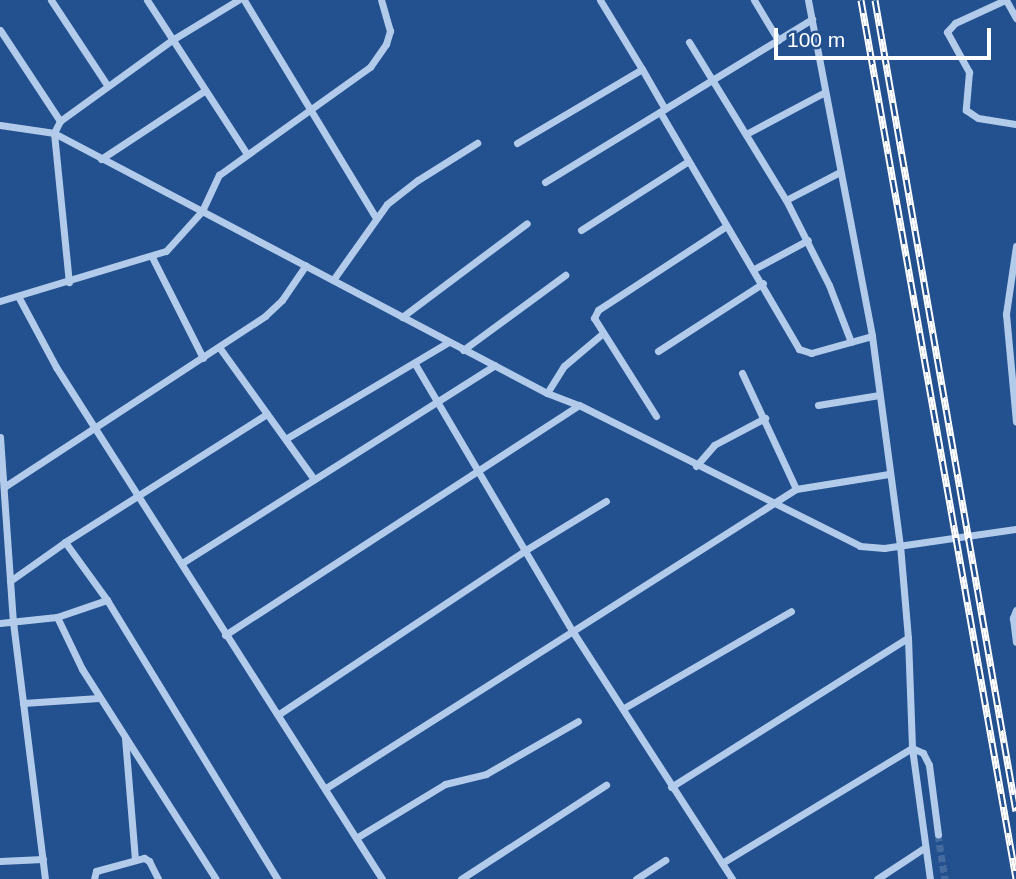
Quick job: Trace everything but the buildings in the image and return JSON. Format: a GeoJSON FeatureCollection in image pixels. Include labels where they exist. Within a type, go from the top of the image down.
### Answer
{"type":"FeatureCollection","features":[{"type":"Feature","properties":{"kind":"street"},"geometry":{"type":"LineString","coordinates":[[51,0],[107,85]]}},
{"type":"Feature","properties":{"kind":"street"},"geometry":{"type":"LineString","coordinates":[[147,0],[247,154]]}},
{"type":"Feature","properties":{"kind":"street"},"geometry":{"type":"LineString","coordinates":[[69,282],[54,133],[60,121],[172,40],[238,0]]}},
{"type":"Feature","properties":{"kind":"street"},"geometry":{"type":"LineString","coordinates":[[244,0],[376,218]]}},
{"type":"Feature","properties":{"kind":"street"},"geometry":{"type":"LineString","coordinates":[[0,301],[152,257],[176,243],[202,211],[219,175],[312,112],[370,67],[386,44],[390,31],[388,17],[380,0]]}},
{"type":"Feature","properties":{"kind":"street"},"geometry":{"type":"LineString","coordinates":[[600,0],[642,69],[687,162],[725,227],[763,283],[799,349],[811,353],[872,336]]}},
{"type":"Feature","properties":{"kind":"street"},"geometry":{"type":"LineString","coordinates":[[754,0],[778,40]]}},
{"type":"Feature","properties":{"kind":"street"},"geometry":{"type":"LineString","coordinates":[[808,0],[872,336],[900,545],[908,638],[912,748],[930,879]]}},
{"type":"Feature","properties":{"kind":"street"},"geometry":{"type":"LineString","coordinates":[[1016,18],[1006,0],[955,23],[947,32],[968,72],[966,110],[978,118],[1016,124]]}},
{"type":"Feature","properties":{"kind":"street"},"geometry":{"type":"LineString","coordinates":[[545,182],[811,19]]}},
{"type":"Feature","properties":{"kind":"street"},"geometry":{"type":"LineString","coordinates":[[0,30],[60,121]]}},
{"type":"Feature","properties":{"kind":"street"},"geometry":{"type":"LineString","coordinates":[[689,42],[808,240],[851,342]]}},
{"type":"Feature","properties":{"kind":"street"},"geometry":{"type":"LineString","coordinates":[[517,143],[642,69]]}},
{"type":"Feature","properties":{"kind":"street"},"geometry":{"type":"LineString","coordinates":[[101,159],[204,91]]}},
{"type":"Feature","properties":{"kind":"street"},"geometry":{"type":"LineString","coordinates":[[746,134],[825,92]]}},
{"type":"Feature","properties":{"kind":"street"},"geometry":{"type":"LineString","coordinates":[[0,125],[54,133],[463,350],[860,546],[873,550],[1016,529]]}},
{"type":"Feature","properties":{"kind":"street"},"geometry":{"type":"LineString","coordinates":[[333,280],[376,218],[397,195],[477,143]]}},
{"type":"Feature","properties":{"kind":"street"},"geometry":{"type":"LineString","coordinates":[[581,230],[687,162]]}},
{"type":"Feature","properties":{"kind":"street"},"geometry":{"type":"LineString","coordinates":[[786,200],[840,173]]}},
{"type":"Feature","properties":{"kind":"street"},"geometry":{"type":"LineString","coordinates":[[402,317],[527,223]]}},
{"type":"Feature","properties":{"kind":"street"},"geometry":{"type":"LineString","coordinates":[[656,416],[594,318],[598,310],[725,227]]}},
{"type":"Feature","properties":{"kind":"street"},"geometry":{"type":"LineString","coordinates":[[754,269],[808,240]]}},
{"type":"Feature","properties":{"kind":"street"},"geometry":{"type":"LineString","coordinates":[[1016,246],[1006,314],[1016,422]]}},
{"type":"Feature","properties":{"kind":"street"},"geometry":{"type":"LineString","coordinates":[[152,257],[204,358]]}},
{"type":"Feature","properties":{"kind":"street"},"geometry":{"type":"LineString","coordinates":[[4,486],[204,358],[275,308],[306,265]]}},
{"type":"Feature","properties":{"kind":"street"},"geometry":{"type":"LineString","coordinates":[[463,350],[565,275]]}},
{"type":"Feature","properties":{"kind":"street"},"geometry":{"type":"LineString","coordinates":[[659,351],[763,283]]}},
{"type":"Feature","properties":{"kind":"street"},"geometry":{"type":"LineString","coordinates":[[18,296],[48,355],[382,879]]}},
{"type":"Feature","properties":{"kind":"street"},"geometry":{"type":"LineString","coordinates":[[1006,314],[1016,316]]}},
{"type":"Feature","properties":{"kind":"street"},"geometry":{"type":"LineString","coordinates":[[547,393],[564,366],[603,333]]}},
{"type":"Feature","properties":{"kind":"street"},"geometry":{"type":"LineString","coordinates":[[287,439],[449,342]]}},
{"type":"Feature","properties":{"kind":"street"},"geometry":{"type":"LineString","coordinates":[[219,347],[314,479]]}},
{"type":"Feature","properties":{"kind":"street"},"geometry":{"type":"LineString","coordinates":[[415,364],[573,632],[733,879]]}},
{"type":"Feature","properties":{"kind":"street"},"geometry":{"type":"LineString","coordinates":[[181,563],[495,365]]}},
{"type":"Feature","properties":{"kind":"street"},"geometry":{"type":"LineString","coordinates":[[742,373],[796,489]]}},
{"type":"Feature","properties":{"kind":"street"},"geometry":{"type":"LineString","coordinates":[[818,405],[879,395]]}},
{"type":"Feature","properties":{"kind":"street"},"geometry":{"type":"LineString","coordinates":[[225,635],[579,405]]}},
{"type":"Feature","properties":{"kind":"street"},"geometry":{"type":"LineString","coordinates":[[10,581],[65,542],[267,414]]}},
{"type":"Feature","properties":{"kind":"street"},"geometry":{"type":"LineString","coordinates":[[696,466],[714,445],[765,418]]}},
{"type":"Feature","properties":{"kind":"street"},"geometry":{"type":"LineString","coordinates":[[0,438],[13,622],[45,879]]}},
{"type":"Feature","properties":{"kind":"street"},"geometry":{"type":"LineString","coordinates":[[326,788],[796,489],[889,474]]}},
{"type":"Feature","properties":{"kind":"street"},"geometry":{"type":"LineString","coordinates":[[279,714],[524,551],[606,501]]}},
{"type":"Feature","properties":{"kind":"street"},"geometry":{"type":"LineString","coordinates":[[65,542],[107,600],[278,879]]}},
{"type":"Feature","properties":{"kind":"street"},"geometry":{"type":"LineString","coordinates":[[0,623],[57,617],[107,600]]}},
{"type":"Feature","properties":{"kind":"street"},"geometry":{"type":"LineString","coordinates":[[1016,610],[1013,618],[1016,642]]}},
{"type":"Feature","properties":{"kind":"street"},"geometry":{"type":"LineString","coordinates":[[624,708],[791,611]]}},
{"type":"Feature","properties":{"kind":"street"},"geometry":{"type":"LineString","coordinates":[[57,617],[99,698],[216,879]]}},
{"type":"Feature","properties":{"kind":"street"},"geometry":{"type":"LineString","coordinates":[[671,787],[908,638]]}},
{"type":"Feature","properties":{"kind":"street"},"geometry":{"type":"LineString","coordinates":[[23,703],[99,698]]}},
{"type":"Feature","properties":{"kind":"street"},"geometry":{"type":"LineString","coordinates":[[356,838],[452,780],[486,774],[578,721]]}},
{"type":"Feature","properties":{"kind":"street"},"geometry":{"type":"LineString","coordinates":[[125,737],[135,860]]}},
{"type":"Feature","properties":{"kind":"street"},"geometry":{"type":"LineString","coordinates":[[912,748],[923,753],[929,765],[938,834]]}},
{"type":"Feature","properties":{"kind":"street"},"geometry":{"type":"LineString","coordinates":[[722,863],[912,748]]}},
{"type":"Feature","properties":{"kind":"street"},"geometry":{"type":"LineString","coordinates":[[461,879],[606,785]]}},
{"type":"Feature","properties":{"kind":"street"},"geometry":{"type":"LineString","coordinates":[[877,879],[924,848]]}},
{"type":"Feature","properties":{"kind":"street"},"geometry":{"type":"LineString","coordinates":[[94,879],[96,871],[144,858],[149,861],[158,879]]}},
{"type":"Feature","properties":{"kind":"street"},"geometry":{"type":"LineString","coordinates":[[0,860],[43,859]]}},
{"type":"Feature","properties":{"kind":"street"},"geometry":{"type":"LineString","coordinates":[[636,879],[665,860]]}},
{"type":"Feature","properties":{"kind":"tunnel"},"geometry":{"type":"LineString","coordinates":[[938,834],[945,879]]}},
{"type":"Feature","properties":{"kind":"railway"},"geometry":{"type":"LineString","coordinates":[[861,0],[1016,878]]}},
{"type":"Feature","properties":{"kind":"railway"},"geometry":{"type":"LineString","coordinates":[[875,0],[1016,811]]}}]}
